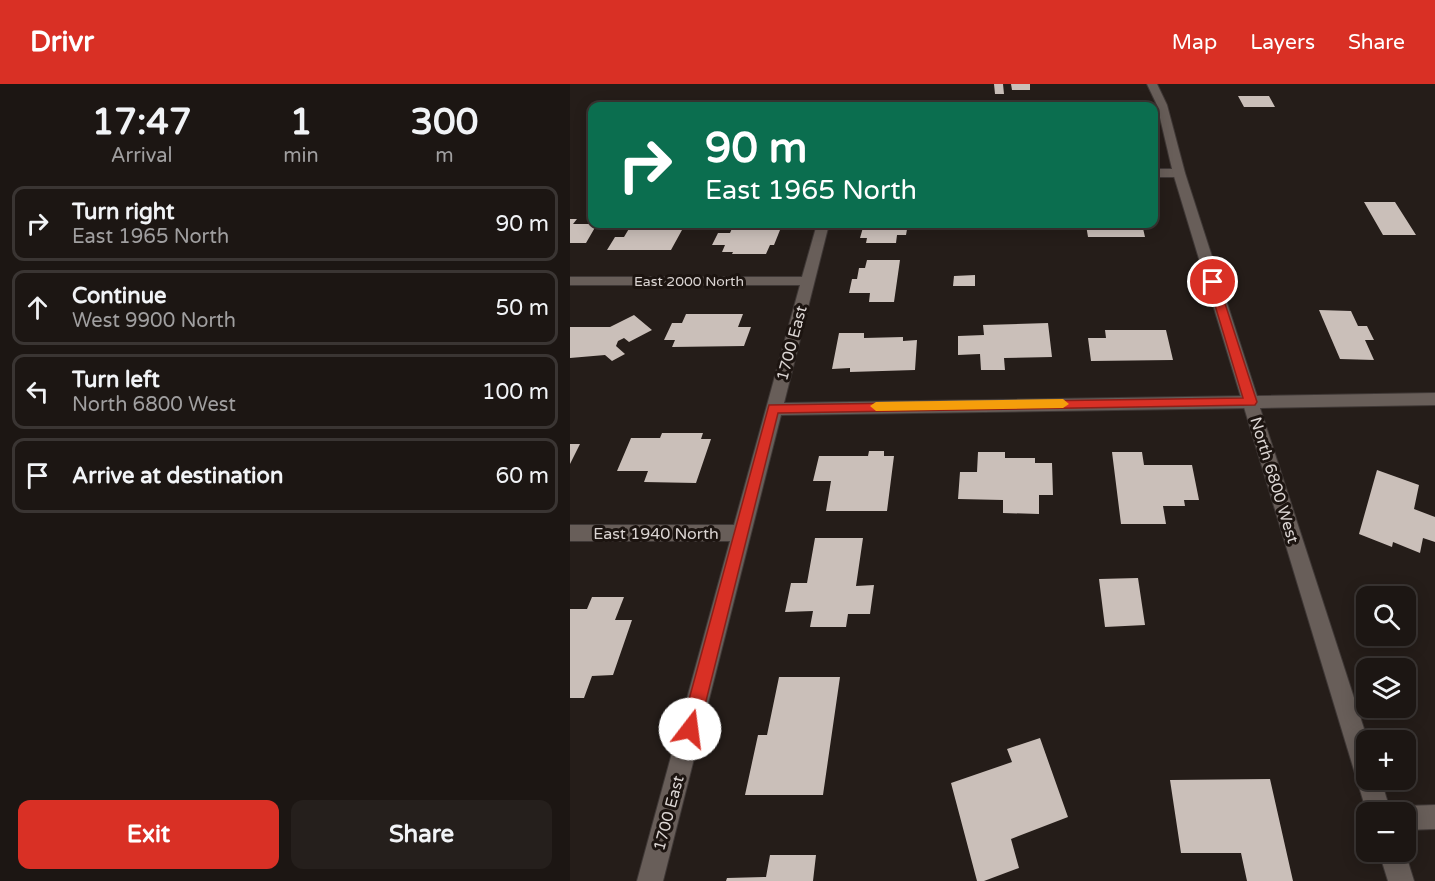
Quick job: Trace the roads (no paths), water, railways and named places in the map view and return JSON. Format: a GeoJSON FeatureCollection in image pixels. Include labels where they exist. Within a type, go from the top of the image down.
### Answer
{"type":"FeatureCollection","features":[{"type":"Feature","properties":{"kind":"street","name":"North 6800 West"},"geometry":{"type":"LineString","coordinates":[[1152,84],[1162,105],[1179,173],[1356,741]]}},
{"type":"Feature","properties":{"kind":"street"},"geometry":{"type":"LineString","coordinates":[[1158,173],[1179,173]]}},
{"type":"Feature","properties":{"kind":"street","name":"1700 East"},"geometry":{"type":"LineString","coordinates":[[650,881],[822,228]]}},
{"type":"Feature","properties":{"kind":"street","name":"East 2000 North"},"geometry":{"type":"LineString","coordinates":[[570,281],[807,281]]}},
{"type":"Feature","properties":{"kind":"street"},"geometry":{"type":"LineString","coordinates":[[773,409],[1435,399]]}},
{"type":"Feature","properties":{"kind":"street","name":"East 1940 North"},"geometry":{"type":"LineString","coordinates":[[570,533],[741,533]]}},
{"type":"Feature","properties":{"kind":"street"},"geometry":{"type":"LineString","coordinates":[[1416,818],[1435,817]]}},
{"type":"Feature","properties":{"kind":"street"},"geometry":{"type":"LineString","coordinates":[[1395,862],[1401,881]]}}]}
